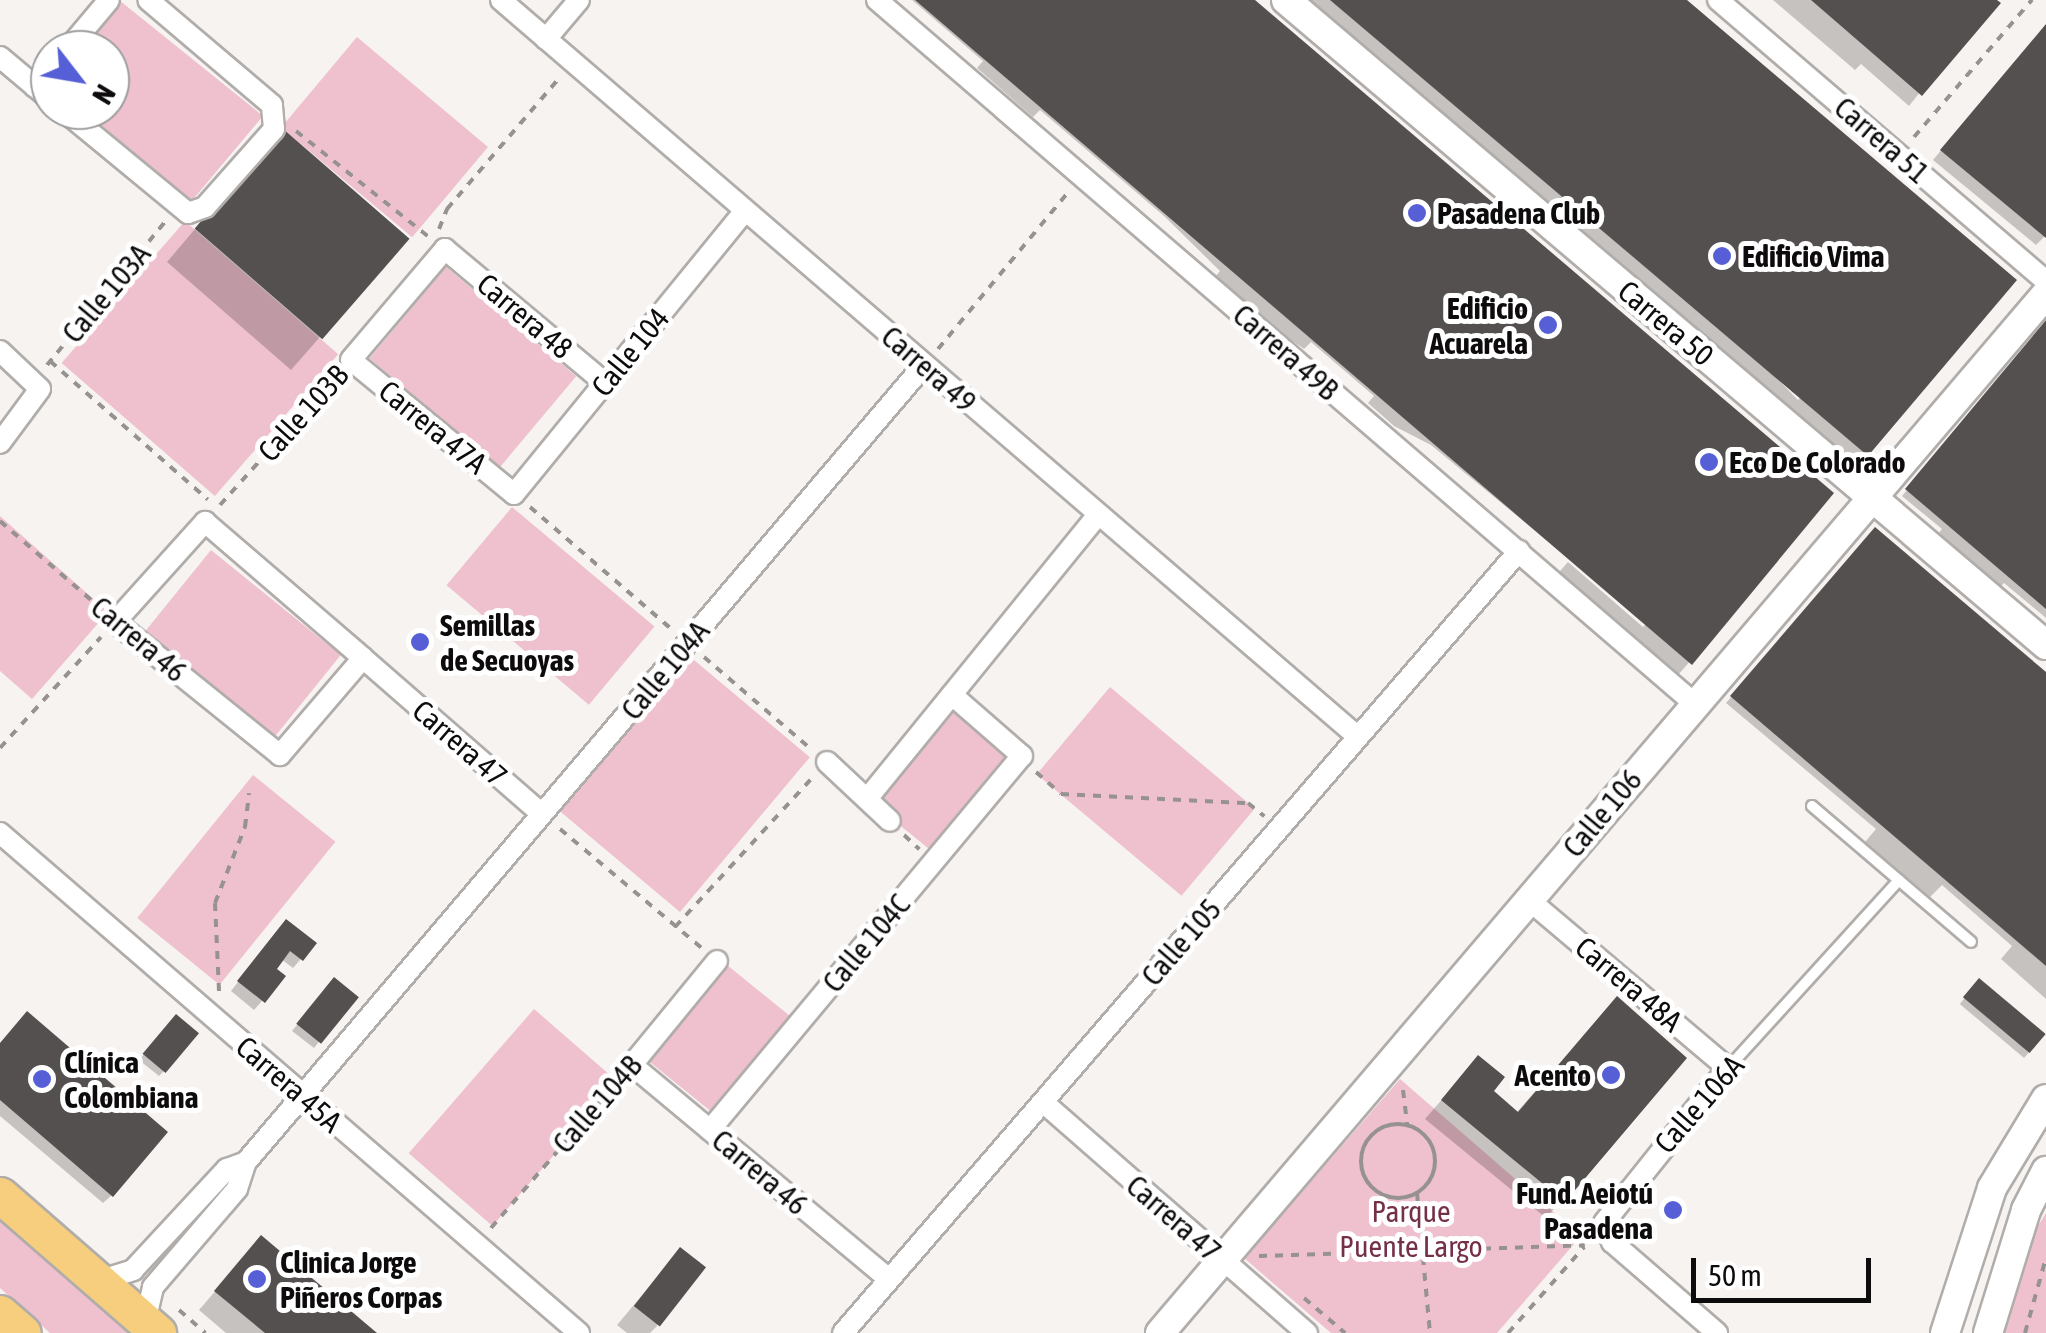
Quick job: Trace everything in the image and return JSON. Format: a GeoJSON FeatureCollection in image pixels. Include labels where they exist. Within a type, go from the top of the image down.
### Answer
{"type":"FeatureCollection","features":[{"type":"Feature","properties":{"kind":"highway"},"geometry":{"type":"LineString","coordinates":[[0,1196],[151,1327]]}},
{"type":"Feature","properties":{"kind":"highway"},"geometry":{"type":"LineString","coordinates":[[0,1314],[23,1333]]}},
{"type":"Feature","properties":{"kind":"street"},"geometry":{"type":"LineString","coordinates":[[83,30],[109,0]]}},
{"type":"Feature","properties":{"kind":"street"},"geometry":{"type":"LineString","coordinates":[[88,130],[188,210],[278,116],[148,0]]}},
{"type":"Feature","properties":{"kind":"street","name":"Carrera 49"},"geometry":{"type":"LineString","coordinates":[[501,0],[1358,737]]}},
{"type":"Feature","properties":{"kind":"street"},"geometry":{"type":"LineString","coordinates":[[546,39],[579,0]]}},
{"type":"Feature","properties":{"kind":"street","name":"Carrera 49B"},"geometry":{"type":"LineString","coordinates":[[877,0],[1696,704]]}},
{"type":"Feature","properties":{"kind":"street","name":"Carrera 50"},"geometry":{"type":"LineString","coordinates":[[1286,0],[2046,645]]}},
{"type":"Feature","properties":{"kind":"street","name":"Carrera 51"},"geometry":{"type":"LineString","coordinates":[[1718,0],[2046,281]]}},
{"type":"Feature","properties":{"kind":"street"},"geometry":{"type":"LineString","coordinates":[[0,57],[30,82]]}},
{"type":"Feature","properties":{"kind":"street","name":"Calle 104"},"geometry":{"type":"LineString","coordinates":[[514,494],[745,210]]}},
{"type":"Feature","properties":{"kind":"street","name":"Calle 103B"},"geometry":{"type":"LineString","coordinates":[[351,360],[445,249]]}},
{"type":"Feature","properties":{"kind":"street","name":"Carrera 48"},"geometry":{"type":"LineString","coordinates":[[445,249],[605,383]]}},
{"type":"Feature","properties":{"kind":"street","name":"Calle 106"},"geometry":{"type":"LineString","coordinates":[[1160,1333],[2046,294]]}},
{"type":"Feature","properties":{"kind":"street"},"geometry":{"type":"LineString","coordinates":[[0,351],[37,385],[0,443]]}},
{"type":"Feature","properties":{"kind":"street","name":"Carrera 47A"},"geometry":{"type":"LineString","coordinates":[[351,360],[514,494]]}},
{"type":"Feature","properties":{"kind":"street","name":"Calle 104A"},"geometry":{"type":"LineString","coordinates":[[151,1327],[153,1287],[237,1189],[246,1162],[924,365]]}},
{"type":"Feature","properties":{"kind":"street"},"geometry":{"type":"LineString","coordinates":[[867,799],[1099,514]]}},
{"type":"Feature","properties":{"kind":"street"},"geometry":{"type":"LineString","coordinates":[[116,622],[212,515]]}},
{"type":"Feature","properties":{"kind":"street","name":"Carrera 47"},"geometry":{"type":"LineString","coordinates":[[212,515],[363,658],[542,814]]}},
{"type":"Feature","properties":{"kind":"street","name":"Calle 105"},"geometry":{"type":"LineString","coordinates":[[843,1333],[1518,551]]}},
{"type":"Feature","properties":{"kind":"street","name":"Carrera 46"},"geometry":{"type":"LineString","coordinates":[[116,622],[280,755],[363,658]]}},
{"type":"Feature","properties":{"kind":"street"},"geometry":{"type":"LineString","coordinates":[[952,695],[1022,756]]}},
{"type":"Feature","properties":{"kind":"street","name":"Calle 104C"},"geometry":{"type":"LineString","coordinates":[[710,1130],[1022,756]]}},
{"type":"Feature","properties":{"kind":"street"},"geometry":{"type":"LineString","coordinates":[[827,762],[890,820]]}},
{"type":"Feature","properties":{"kind":"street","name":"Carrera 45A"},"geometry":{"type":"LineString","coordinates":[[0,833],[579,1333]]}},
{"type":"Feature","properties":{"kind":"street","name":"Carrera 48A"},"geometry":{"type":"LineString","coordinates":[[1529,900],[1728,1068]]}},
{"type":"Feature","properties":{"kind":"street","name":"Calle 104B"},"geometry":{"type":"LineString","coordinates":[[632,1065],[717,961]]}},
{"type":"Feature","properties":{"kind":"street","name":"Carrera 46"},"geometry":{"type":"LineString","coordinates":[[632,1065],[889,1279]]}},
{"type":"Feature","properties":{"kind":"street","name":"Calle 106A"},"geometry":{"type":"LineString","coordinates":[[1604,1223],[1728,1068]]}},
{"type":"Feature","properties":{"kind":"street"},"geometry":{"type":"LineString","coordinates":[[1945,1333],[1992,1188],[2046,1099]]}},
{"type":"Feature","properties":{"kind":"street","name":"Carrera 47"},"geometry":{"type":"LineString","coordinates":[[1042,1102],[1308,1333]]}},
{"type":"Feature","properties":{"kind":"street","name":"Calle 104A"},"geometry":{"type":"LineString","coordinates":[[98,1281],[133,1270],[227,1169],[246,1162]]}},
{"type":"Feature","properties":{"kind":"street"},"geometry":{"type":"LineString","coordinates":[[1988,1333],[2026,1210],[2046,1170]]}},
{"type":"Feature","properties":{"kind":"street"},"geometry":{"type":"LineString","coordinates":[[1604,1223],[1612,1242],[1717,1333]]}},
{"type":"Feature","properties":{"kind":"lane"},"geometry":{"type":"LineString","coordinates":[[1812,806],[1971,942]]}},
{"type":"Feature","properties":{"kind":"lane","name":"Calle 106A"},"geometry":{"type":"LineString","coordinates":[[1728,1068],[1899,880]]}},
{"type":"Feature","properties":{"kind":"path"},"geometry":{"type":"LineString","coordinates":[[1899,154],[2032,0]]}},
{"type":"Feature","properties":{"kind":"path"},"geometry":{"type":"LineString","coordinates":[[445,249],[439,224],[447,210],[572,62]]}},
{"type":"Feature","properties":{"kind":"path"},"geometry":{"type":"LineString","coordinates":[[278,116],[445,249]]}},
{"type":"Feature","properties":{"kind":"path"},"geometry":{"type":"LineString","coordinates":[[924,365],[1082,176]]}},
{"type":"Feature","properties":{"kind":"path","name":"Calle 103A"},"geometry":{"type":"LineString","coordinates":[[37,385],[50,361],[188,210]]}},
{"type":"Feature","properties":{"kind":"path","name":"Calle 103B"},"geometry":{"type":"LineString","coordinates":[[212,515],[351,360]]}},
{"type":"Feature","properties":{"kind":"path"},"geometry":{"type":"LineString","coordinates":[[50,361],[212,515]]}},
{"type":"Feature","properties":{"kind":"path","name":"Carrera 46"},"geometry":{"type":"LineString","coordinates":[[0,520],[116,622]]}},
{"type":"Feature","properties":{"kind":"path"},"geometry":{"type":"LineString","coordinates":[[0,748],[116,622]]}},
{"type":"Feature","properties":{"kind":"path"},"geometry":{"type":"LineString","coordinates":[[1022,756],[1060,794],[1248,804],[1279,829]]}},
{"type":"Feature","properties":{"kind":"path"},"geometry":{"type":"LineString","coordinates":[[676,927],[827,762]]}},
{"type":"Feature","properties":{"kind":"path"},"geometry":{"type":"LineString","coordinates":[[219,996],[215,904],[246,828],[249,793]]}},
{"type":"Feature","properties":{"kind":"path"},"geometry":{"type":"LineString","coordinates":[[542,814],[717,961]]}},
{"type":"Feature","properties":{"kind":"path"},"geometry":{"type":"LineString","coordinates":[[890,820],[933,863]]}},
{"type":"Feature","properties":{"kind":"path","name":"Calle 104B"},"geometry":{"type":"LineString","coordinates":[[476,1246],[632,1065]]}},
{"type":"Feature","properties":{"kind":"path"},"geometry":{"type":"LineString","coordinates":[[1402,1084],[1407,1125]]}},
{"type":"Feature","properties":{"kind":"path"},"geometry":{"type":"LineString","coordinates":[[1407,1125],[1422,1133],[1435,1155],[1430,1180],[1417,1193],[1401,1199],[1378,1194],[1360,1163],[1376,1131],[1407,1125]]}},
{"type":"Feature","properties":{"kind":"path"},"geometry":{"type":"LineString","coordinates":[[1417,1193],[1430,1333]]}},
{"type":"Feature","properties":{"kind":"path"},"geometry":{"type":"LineString","coordinates":[[1508,1333],[1604,1223]]}},
{"type":"Feature","properties":{"kind":"path"},"geometry":{"type":"LineString","coordinates":[[1254,1256],[1585,1245]]}},
{"type":"Feature","properties":{"kind":"path"},"geometry":{"type":"LineString","coordinates":[[2025,1333],[2046,1258]]}},
{"type":"Feature","properties":{"kind":"green space"},"geometry":{"type":"Polygon","coordinates":[[[119,0],[263,116],[190,203],[103,130],[130,130],[130,30],[94,30],[119,0]]]}},
{"type":"Feature","properties":{"kind":"green space"},"geometry":{"type":"Polygon","coordinates":[[[357,37],[488,147],[412,237],[281,127],[357,37]]]}},
{"type":"Feature","properties":{"kind":"green space"},"geometry":{"type":"Polygon","coordinates":[[[185,221],[338,354],[215,496],[62,363],[185,221]]]}},
{"type":"Feature","properties":{"kind":"green space"},"geometry":{"type":"Polygon","coordinates":[[[446,267],[576,376],[500,467],[370,358],[446,267]]]}},
{"type":"Feature","properties":{"kind":"green space"},"geometry":{"type":"Polygon","coordinates":[[[512,507],[654,627],[589,705],[446,585],[512,507]]]}},
{"type":"Feature","properties":{"kind":"green space"},"geometry":{"type":"Polygon","coordinates":[[[0,516],[108,612],[32,699],[0,671],[0,516]]]}},
{"type":"Feature","properties":{"kind":"green space"},"geometry":{"type":"Polygon","coordinates":[[[211,550],[341,655],[270,742],[141,637],[211,550]]]}},
{"type":"Feature","properties":{"kind":"green space"},"geometry":{"type":"Polygon","coordinates":[[[688,655],[810,757],[680,912],[558,810],[688,655]]]}},
{"type":"Feature","properties":{"kind":"green space"},"geometry":{"type":"Polygon","coordinates":[[[1110,687],[1255,808],[1182,896],[1037,774],[1110,687]]]}},
{"type":"Feature","properties":{"kind":"green space"},"geometry":{"type":"Polygon","coordinates":[[[947,704],[1008,754],[930,850],[869,800],[947,704]]]}},
{"type":"Feature","properties":{"kind":"green space"},"geometry":{"type":"Polygon","coordinates":[[[253,775],[335,842],[220,985],[137,918],[253,775]]]}},
{"type":"Feature","properties":{"kind":"green space"},"geometry":{"type":"Polygon","coordinates":[[[727,965],[792,1017],[713,1114],[649,1061],[727,965]]]}},
{"type":"Feature","properties":{"kind":"green space"},"geometry":{"type":"Polygon","coordinates":[[[534,1009],[618,1082],[492,1226],[409,1153],[534,1009]]]}},
{"type":"Feature","properties":{"kind":"green space","name":"Parque Puente Largo"},"geometry":{"type":"Polygon","coordinates":[[[1400,1079],[1581,1236],[1497,1333],[1331,1333],[1244,1258],[1400,1079]]]}},
{"type":"Feature","properties":{"kind":"green space"},"geometry":{"type":"Polygon","coordinates":[[[0,1207],[145,1333],[50,1333],[0,1288],[0,1207]]]}},
{"type":"Feature","properties":{"kind":"green space"},"geometry":{"type":"Polygon","coordinates":[[[2046,1213],[2046,1333],[1998,1333],[2023,1249],[2046,1213]]]}},
{"type":"Feature","properties":{"kind":"building"},"geometry":{"type":"Polygon","coordinates":[[[915,0],[1255,0],[1834,493],[1692,665],[915,0]]]}},
{"type":"Feature","properties":{"kind":"building"},"geometry":{"type":"Polygon","coordinates":[[[1330,0],[1687,0],[2017,280],[1868,456],[1330,0]]]}},
{"type":"Feature","properties":{"kind":"building"},"geometry":{"type":"Polygon","coordinates":[[[1811,0],[1997,0],[2001,3],[1922,96],[1811,0]]]}},
{"type":"Feature","properties":{"kind":"building"},"geometry":{"type":"Polygon","coordinates":[[[2046,24],[2046,238],[1940,150],[2046,24]]]}},
{"type":"Feature","properties":{"kind":"building"},"geometry":{"type":"Polygon","coordinates":[[[282,128],[410,239],[322,339],[195,228],[282,128]]]}},
{"type":"Feature","properties":{"kind":"building"},"geometry":{"type":"Polygon","coordinates":[[[2046,320],[2046,609],[1905,489],[2046,320]]]}},
{"type":"Feature","properties":{"kind":"building"},"geometry":{"type":"Polygon","coordinates":[[[1875,527],[2046,672],[2046,966],[1730,696],[1875,527]]]}},
{"type":"Feature","properties":{"kind":"building"},"geometry":{"type":"Polygon","coordinates":[[[286,919],[317,943],[303,961],[290,951],[277,969],[286,976],[265,1003],[237,981],[286,919]]]}},
{"type":"Feature","properties":{"kind":"building"},"geometry":{"type":"Polygon","coordinates":[[[334,977],[359,997],[321,1044],[296,1024],[334,977]]]}},
{"type":"Feature","properties":{"kind":"building"},"geometry":{"type":"Polygon","coordinates":[[[1979,978],[2046,1034],[2030,1053],[1963,997],[1979,978]]]}},
{"type":"Feature","properties":{"kind":"building","name":"Acento"},"geometry":{"type":"Polygon","coordinates":[[[1617,996],[1687,1058],[1565,1202],[1441,1100],[1478,1055],[1505,1077],[1494,1091],[1518,1112],[1617,996]]]}},
{"type":"Feature","properties":{"kind":"building"},"geometry":{"type":"Polygon","coordinates":[[[27,1011],[168,1132],[113,1197],[0,1100],[0,1043],[27,1011]]]}},
{"type":"Feature","properties":{"kind":"building"},"geometry":{"type":"Polygon","coordinates":[[[176,1014],[199,1033],[166,1073],[143,1054],[176,1014]]]}},
{"type":"Feature","properties":{"kind":"building","name":"Clinica Jorge Piñeros Corpas"},"geometry":{"type":"Polygon","coordinates":[[[261,1235],[377,1333],[265,1333],[214,1291],[261,1235]]]}},
{"type":"Feature","properties":{"kind":"building"},"geometry":{"type":"Polygon","coordinates":[[[680,1247],[706,1267],[660,1326],[634,1306],[680,1247]]]}},
{"type":"Feature","properties":{"kind":"place","name":"Pasadena Club"},"geometry":{"type":"Point","coordinates":[1417,213]}},
{"type":"Feature","properties":{"kind":"place","name":"Edificio Vima"},"geometry":{"type":"Point","coordinates":[1722,256]}},
{"type":"Feature","properties":{"kind":"place","name":"Edificio Acuarela"},"geometry":{"type":"Point","coordinates":[1548,325]}},
{"type":"Feature","properties":{"kind":"place","name":"Eco De Colorado"},"geometry":{"type":"Point","coordinates":[1709,462]}},
{"type":"Feature","properties":{"kind":"place","name":"Semillas de Secuoyas"},"geometry":{"type":"Point","coordinates":[420,642]}},
{"type":"Feature","properties":{"kind":"place","name":"Acento"},"geometry":{"type":"Point","coordinates":[1611,1075]}},
{"type":"Feature","properties":{"kind":"place","name":"Clínica Colombiana"},"geometry":{"type":"Point","coordinates":[42,1079]}},
{"type":"Feature","properties":{"kind":"place","name":"Fund. Aeiotú Pasadena"},"geometry":{"type":"Point","coordinates":[1673,1210]}},
{"type":"Feature","properties":{"kind":"place","name":"Clinica Jorge Piñeros Corpas"},"geometry":{"type":"Point","coordinates":[257,1279]}}]}
